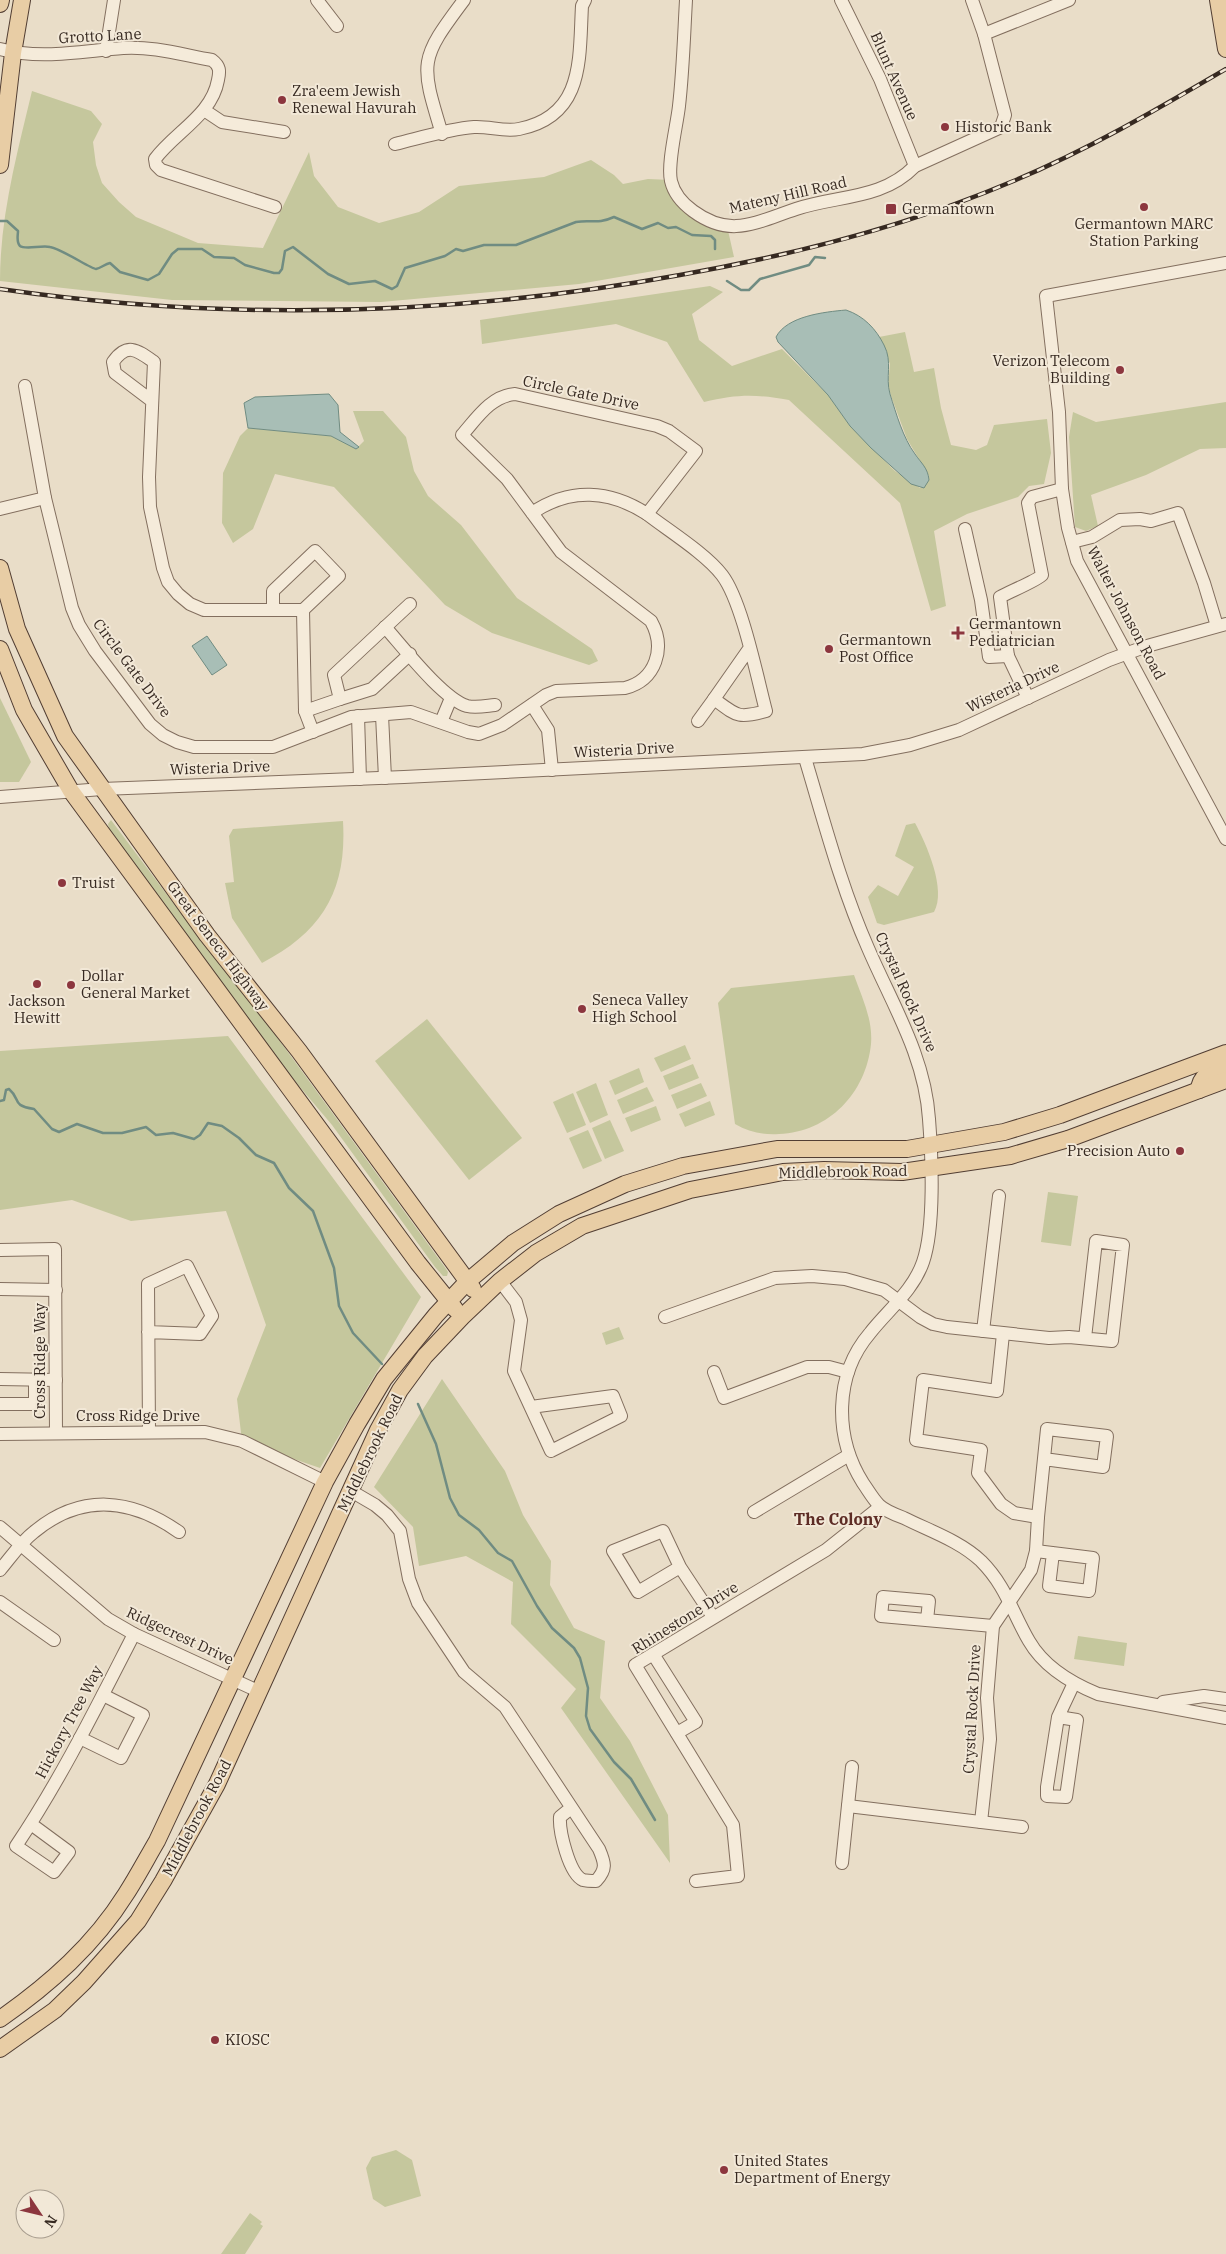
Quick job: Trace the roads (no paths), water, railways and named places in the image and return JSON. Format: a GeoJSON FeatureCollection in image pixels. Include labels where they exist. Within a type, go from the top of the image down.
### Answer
{"type":"FeatureCollection","features":[{"type":"Feature","properties":{"kind":"main road"},"geometry":{"type":"LineString","coordinates":[[0,4],[1,0]]}},
{"type":"Feature","properties":{"kind":"main road"},"geometry":{"type":"LineString","coordinates":[[0,165],[7,51],[22,0]]}},
{"type":"Feature","properties":{"kind":"main road"},"geometry":{"type":"LineString","coordinates":[[1218,0],[1225,41]]}},
{"type":"Feature","properties":{"kind":"main road","name":"Great Seneca Highway"},"geometry":{"type":"LineString","coordinates":[[0,568],[16,630],[65,736],[207,935],[305,1059],[467,1282],[481,1298]]}},
{"type":"Feature","properties":{"kind":"main road","name":"Great Seneca Highway"},"geometry":{"type":"LineString","coordinates":[[0,649],[24,710],[71,792],[238,1021],[448,1302],[462,1316]]}},
{"type":"Feature","properties":{"kind":"main road","name":"Middlebrook Road"},"geometry":{"type":"LineString","coordinates":[[0,2019],[60,1973],[95,1936],[126,1894],[157,1841],[325,1482],[384,1379],[448,1302],[467,1282],[513,1243],[559,1214],[625,1184],[684,1166],[776,1149],[907,1149],[1004,1132],[1060,1115],[1226,1053]]}},
{"type":"Feature","properties":{"kind":"main road"},"geometry":{"type":"LineString","coordinates":[[1198,1090],[1199,1081],[1203,1076],[1226,1065]]}},
{"type":"Feature","properties":{"kind":"main road","name":"Middlebrook Road"},"geometry":{"type":"LineString","coordinates":[[0,2049],[55,2010],[84,1982],[138,1921],[218,1784],[258,1691],[378,1430],[400,1390],[425,1356],[462,1316],[536,1253],[582,1226],[690,1190],[783,1172],[824,1170],[902,1172],[1010,1156],[1068,1139],[1226,1080]]}},
{"type":"Feature","properties":{"kind":"street"},"geometry":{"type":"LineString","coordinates":[[106,51],[114,0]]}},
{"type":"Feature","properties":{"kind":"street"},"geometry":{"type":"LineString","coordinates":[[317,0],[337,26]]}},
{"type":"Feature","properties":{"kind":"street"},"geometry":{"type":"LineString","coordinates":[[442,134],[426,84],[426,62],[434,39],[464,0]]}},
{"type":"Feature","properties":{"kind":"street"},"geometry":{"type":"LineString","coordinates":[[395,144],[474,127],[507,130],[520,129],[543,122],[553,116],[567,98],[578,76],[582,6],[585,0]]}},
{"type":"Feature","properties":{"kind":"street","name":"Mateny Hill Road"},"geometry":{"type":"LineString","coordinates":[[686,0],[679,104],[670,180],[682,204],[712,224],[727,226],[744,226],[805,206],[889,187],[904,178],[915,166],[994,131],[1004,122],[1005,115],[984,34]]}},
{"type":"Feature","properties":{"kind":"street","name":"Blunt Avenue"},"geometry":{"type":"LineString","coordinates":[[841,0],[880,79],[915,166]]}},
{"type":"Feature","properties":{"kind":"street"},"geometry":{"type":"LineString","coordinates":[[972,0],[984,34],[1069,0]]}},
{"type":"Feature","properties":{"kind":"street","name":"Grotto Lane"},"geometry":{"type":"LineString","coordinates":[[7,51],[64,54],[123,48],[146,49],[212,60],[218,64],[220,70],[214,96],[204,110],[164,147],[155,158],[156,165],[161,170],[275,207]]}},
{"type":"Feature","properties":{"kind":"street"},"geometry":{"type":"LineString","coordinates":[[204,110],[222,122],[284,132]]}},
{"type":"Feature","properties":{"kind":"street","name":"Walter Johnson Road"},"geometry":{"type":"LineString","coordinates":[[1226,263],[1046,296],[1060,412],[1062,489],[1077,561],[1226,839]]}},
{"type":"Feature","properties":{"kind":"street","name":"Circle Gate Drive"},"geometry":{"type":"LineString","coordinates":[[25,386],[45,498],[72,608],[79,625],[95,650],[156,730],[163,735],[186,744],[214,748],[273,747],[336,721],[358,716],[411,712],[479,734],[502,725],[546,695],[556,691],[625,688],[636,685],[647,677],[654,667],[658,644],[656,631],[651,621],[561,552],[507,479],[462,435],[494,400],[503,395],[515,394],[657,426],[669,431],[696,451],[647,514]]}},
{"type":"Feature","properties":{"kind":"street"},"geometry":{"type":"LineString","coordinates":[[152,401],[150,507],[163,568],[168,582],[190,604],[204,610],[273,610],[303,610],[339,576],[315,551],[274,590],[273,610]]}},
{"type":"Feature","properties":{"kind":"street"},"geometry":{"type":"LineString","coordinates":[[981,600],[1000,597],[1021,585],[1040,578],[1042,575],[1028,503],[1032,497],[1062,489]]}},
{"type":"Feature","properties":{"kind":"street"},"geometry":{"type":"LineString","coordinates":[[532,513],[545,504],[561,498],[596,495],[615,497],[629,502],[647,514],[722,575],[735,601],[766,711],[746,716],[740,715],[714,699]]}},
{"type":"Feature","properties":{"kind":"street"},"geometry":{"type":"LineString","coordinates":[[0,509],[45,498]]}},
{"type":"Feature","properties":{"kind":"street"},"geometry":{"type":"LineString","coordinates":[[1072,542],[1092,537],[1120,520],[1140,519],[1151,521],[1178,513],[1222,625]]}},
{"type":"Feature","properties":{"kind":"street"},"geometry":{"type":"LineString","coordinates":[[965,529],[981,600],[989,657],[1008,656]]}},
{"type":"Feature","properties":{"kind":"street"},"geometry":{"type":"LineString","coordinates":[[1000,597],[1008,656],[1028,698]]}},
{"type":"Feature","properties":{"kind":"street"},"geometry":{"type":"LineString","coordinates":[[340,699],[334,675],[410,604]]}},
{"type":"Feature","properties":{"kind":"street"},"geometry":{"type":"LineString","coordinates":[[303,610],[305,711],[313,732]]}},
{"type":"Feature","properties":{"kind":"street","name":"Wisteria Drive"},"geometry":{"type":"LineString","coordinates":[[0,797],[102,789],[385,778],[863,754],[910,745],[959,730],[1109,660],[1147,646],[1222,625]]}},
{"type":"Feature","properties":{"kind":"street"},"geometry":{"type":"LineString","coordinates":[[385,628],[451,698],[477,707],[494,705]]}},
{"type":"Feature","properties":{"kind":"street"},"geometry":{"type":"LineString","coordinates":[[698,721],[749,649]]}},
{"type":"Feature","properties":{"kind":"street"},"geometry":{"type":"LineString","coordinates":[[305,711],[372,689],[410,654]]}},
{"type":"Feature","properties":{"kind":"street"},"geometry":{"type":"LineString","coordinates":[[442,722],[451,698]]}},
{"type":"Feature","properties":{"kind":"street"},"geometry":{"type":"LineString","coordinates":[[532,704],[548,730],[552,770]]}},
{"type":"Feature","properties":{"kind":"street"},"geometry":{"type":"LineString","coordinates":[[382,715],[385,778]]}},
{"type":"Feature","properties":{"kind":"street"},"geometry":{"type":"LineString","coordinates":[[358,716],[360,779]]}},
{"type":"Feature","properties":{"kind":"street","name":"Crystal Rock Drive"},"geometry":{"type":"LineString","coordinates":[[805,758],[846,892],[868,947],[902,1017],[923,1076],[929,1120],[928,1237],[922,1264],[900,1301],[868,1334],[848,1372],[842,1396],[842,1420],[849,1455],[856,1471],[880,1507]]}},
{"type":"Feature","properties":{"kind":"street"},"geometry":{"type":"LineString","coordinates":[[983,1331],[999,1196]]}},
{"type":"Feature","properties":{"kind":"street"},"geometry":{"type":"LineString","coordinates":[[665,1317],[775,1278],[812,1276],[845,1278],[884,1290],[932,1324],[1004,1334],[1049,1338],[1069,1336],[1085,1338],[1112,1341],[1123,1245],[1096,1241],[1085,1338]]}},
{"type":"Feature","properties":{"kind":"street","name":"Cross Ridge Way"},"geometry":{"type":"LineString","coordinates":[[0,1250],[55,1249],[56,1433]]}},
{"type":"Feature","properties":{"kind":"street"},"geometry":{"type":"LineString","coordinates":[[148,1332],[200,1334],[212,1316],[187,1266],[148,1284],[148,1332],[149,1432]]}},
{"type":"Feature","properties":{"kind":"street"},"geometry":{"type":"LineString","coordinates":[[500,1282],[516,1302],[521,1320],[514,1371],[551,1451],[621,1416],[613,1396],[531,1407]]}},
{"type":"Feature","properties":{"kind":"street","name":"Cross Ridge Way"},"geometry":{"type":"LineString","coordinates":[[0,1289],[56,1290]]}},
{"type":"Feature","properties":{"kind":"street"},"geometry":{"type":"LineString","coordinates":[[1004,1334],[998,1391],[923,1380],[916,1440],[981,1450],[978,1473],[1001,1504],[1014,1513],[1038,1517]]}},
{"type":"Feature","properties":{"kind":"street"},"geometry":{"type":"LineString","coordinates":[[714,1372],[724,1398],[807,1367],[829,1367],[848,1372]]}},
{"type":"Feature","properties":{"kind":"street"},"geometry":{"type":"LineString","coordinates":[[0,1379],[56,1380]]}},
{"type":"Feature","properties":{"kind":"street"},"geometry":{"type":"LineString","coordinates":[[0,1404],[34,1404],[35,1380]]}},
{"type":"Feature","properties":{"kind":"street","name":"Crystal Rock Drive"},"geometry":{"type":"LineString","coordinates":[[981,1822],[990,1739],[987,1698],[993,1626],[1030,1570],[1036,1550],[1038,1517],[1047,1429],[1107,1436],[1103,1467],[1044,1459]]}},
{"type":"Feature","properties":{"kind":"street","name":"Cross Ridge Drive"},"geometry":{"type":"LineString","coordinates":[[0,1434],[205,1432],[242,1441],[325,1482]]}},
{"type":"Feature","properties":{"kind":"street"},"geometry":{"type":"LineString","coordinates":[[754,1512],[849,1455]]}},
{"type":"Feature","properties":{"kind":"street"},"geometry":{"type":"LineString","coordinates":[[351,1491],[376,1505],[400,1531],[409,1579],[418,1603],[464,1672],[505,1707],[599,1849],[606,1864],[603,1874],[596,1881],[584,1880],[574,1873],[559,1830],[560,1817],[571,1808]]}},
{"type":"Feature","properties":{"kind":"street"},"geometry":{"type":"LineString","coordinates":[[0,1570],[32,1533],[54,1518],[74,1509],[120,1504],[142,1510],[159,1518],[179,1532]]}},
{"type":"Feature","properties":{"kind":"street"},"geometry":{"type":"LineString","coordinates":[[880,1507],[969,1551],[995,1576],[1010,1599],[1029,1642],[1044,1661],[1074,1684],[1098,1694],[1226,1718]]}},
{"type":"Feature","properties":{"kind":"street","name":"Rhinestone Drive"},"geometry":{"type":"LineString","coordinates":[[696,1881],[738,1876],[733,1825],[635,1665],[826,1550],[880,1507]]}},
{"type":"Feature","properties":{"kind":"street","name":"Ridgecrest Drive"},"geometry":{"type":"LineString","coordinates":[[0,1527],[108,1619],[134,1634],[258,1691]]}},
{"type":"Feature","properties":{"kind":"street"},"geometry":{"type":"LineString","coordinates":[[680,1566],[638,1592],[613,1550],[663,1531],[680,1566],[714,1617]]}},
{"type":"Feature","properties":{"kind":"street"},"geometry":{"type":"LineString","coordinates":[[1036,1550],[1053,1552]]}},
{"type":"Feature","properties":{"kind":"street"},"geometry":{"type":"LineString","coordinates":[[0,1602],[54,1640]]}},
{"type":"Feature","properties":{"kind":"street","name":"Crystal Rock Drive"},"geometry":{"type":"LineString","coordinates":[[927,1620],[993,1626]]}},
{"type":"Feature","properties":{"kind":"street","name":"Hickory Tree Way"},"geometry":{"type":"LineString","coordinates":[[31,1824],[80,1738],[134,1634]]}},
{"type":"Feature","properties":{"kind":"street"},"geometry":{"type":"LineString","coordinates":[[653,1654],[696,1722],[677,1733]]}},
{"type":"Feature","properties":{"kind":"street"},"geometry":{"type":"LineString","coordinates":[[1058,1717],[1077,1720],[1066,1797],[1047,1796],[1058,1717],[1074,1684]]}},
{"type":"Feature","properties":{"kind":"street"},"geometry":{"type":"LineString","coordinates":[[80,1738],[121,1758],[143,1715],[103,1694]]}},
{"type":"Feature","properties":{"kind":"street"},"geometry":{"type":"LineString","coordinates":[[1156,1704],[1204,1696],[1226,1699]]}},
{"type":"Feature","properties":{"kind":"street"},"geometry":{"type":"LineString","coordinates":[[842,1863],[852,1767]]}},
{"type":"Feature","properties":{"kind":"street"},"geometry":{"type":"LineString","coordinates":[[848,1806],[1022,1828]]}},
{"type":"Feature","properties":{"kind":"water"},"geometry":{"type":"Polygon","coordinates":[[[846,310],[869,324],[887,351],[890,394],[903,433],[926,469],[929,480],[924,488],[911,484],[871,448],[850,426],[828,395],[778,342],[776,337],[788,324],[807,316],[846,310]]]}},
{"type":"Feature","properties":{"kind":"water"},"geometry":{"type":"Polygon","coordinates":[[[329,394],[338,405],[340,432],[359,447],[356,449],[331,436],[248,428],[244,403],[255,397],[329,394]]]}},
{"type":"Feature","properties":{"kind":"water"},"geometry":{"type":"Polygon","coordinates":[[[207,636],[227,665],[212,675],[192,646],[207,636]]]}},
{"type":"Feature","properties":{"kind":"waterway"},"geometry":{"type":"LineString","coordinates":[[0,221],[7,221],[18,231],[18,243],[22,247],[50,247],[62,251],[93,268],[96,269],[110,263],[120,272],[148,280],[159,274],[172,254],[178,249],[202,249],[214,257],[234,258],[245,265],[279,273],[282,269],[285,251],[293,247],[328,274],[349,284],[375,281],[392,289],[397,286],[405,268],[445,256],[456,249],[463,251],[484,245],[516,245],[576,222],[599,221],[614,217],[642,229],[658,223],[668,228],[676,227],[692,235],[711,236],[715,240],[715,249]]}},
{"type":"Feature","properties":{"kind":"waterway"},"geometry":{"type":"LineString","coordinates":[[727,281],[741,290],[749,290],[760,279],[809,265],[815,257],[825,258]]}},
{"type":"Feature","properties":{"kind":"waterway"},"geometry":{"type":"LineString","coordinates":[[0,1101],[4,1100],[6,1090],[9,1089],[19,1104],[34,1109],[52,1129],[59,1132],[77,1124],[103,1133],[122,1133],[146,1127],[156,1135],[173,1133],[194,1139],[200,1135],[208,1123],[222,1126],[239,1138],[256,1155],[274,1163],[289,1188],[313,1211],[334,1268],[339,1306],[353,1333],[382,1364]]}},
{"type":"Feature","properties":{"kind":"waterway"},"geometry":{"type":"LineString","coordinates":[[418,1404],[436,1444],[450,1498],[459,1515],[479,1530],[498,1553],[512,1561],[537,1606],[552,1628],[574,1648],[580,1658],[588,1688],[586,1716],[590,1729],[614,1762],[631,1779],[655,1820]]}},
{"type":"Feature","properties":{"kind":"railway"},"geometry":{"type":"LineString","coordinates":[[0,289],[85,300],[170,306],[255,310],[340,310],[510,299],[595,289],[680,275],[806,249],[848,238],[930,213],[971,198],[1039,170],[1094,143],[1226,69]]}},
{"type":"Feature","properties":{"kind":"place","name":"Zra'eem Jewish Renewal Havurah"},"geometry":{"type":"Point","coordinates":[282,100]}},
{"type":"Feature","properties":{"kind":"place","name":"Historic Bank"},"geometry":{"type":"Point","coordinates":[945,127]}},
{"type":"Feature","properties":{"kind":"place","name":"Germantown MARC Station Parking"},"geometry":{"type":"Point","coordinates":[1144,207]}},
{"type":"Feature","properties":{"kind":"place","name":"Germantown"},"geometry":{"type":"Point","coordinates":[891,209]}},
{"type":"Feature","properties":{"kind":"place","name":"Verizon Telecom Building"},"geometry":{"type":"Point","coordinates":[1120,370]}},
{"type":"Feature","properties":{"kind":"place","name":"Germantown Pediatrician"},"geometry":{"type":"Point","coordinates":[958,633]}},
{"type":"Feature","properties":{"kind":"place","name":"Germantown Post Office"},"geometry":{"type":"Point","coordinates":[829,649]}},
{"type":"Feature","properties":{"kind":"place","name":"Truist"},"geometry":{"type":"Point","coordinates":[62,883]}},
{"type":"Feature","properties":{"kind":"place","name":"Jackson Hewitt"},"geometry":{"type":"Point","coordinates":[37,984]}},
{"type":"Feature","properties":{"kind":"place","name":"Dollar General Market"},"geometry":{"type":"Point","coordinates":[71,985]}},
{"type":"Feature","properties":{"kind":"place","name":"Seneca Valley High School"},"geometry":{"type":"Point","coordinates":[582,1009]}},
{"type":"Feature","properties":{"kind":"place","name":"Precision Auto"},"geometry":{"type":"Point","coordinates":[1180,1151]}},
{"type":"Feature","properties":{"kind":"place","name":"KIOSC"},"geometry":{"type":"Point","coordinates":[215,2040]}},
{"type":"Feature","properties":{"kind":"place","name":"United States Department of Energy"},"geometry":{"type":"Point","coordinates":[724,2170]}},
{"type":"Feature","properties":{"kind":"district","name":"The Colony"},"geometry":{"type":"Point","coordinates":[838,1519]}}]}
